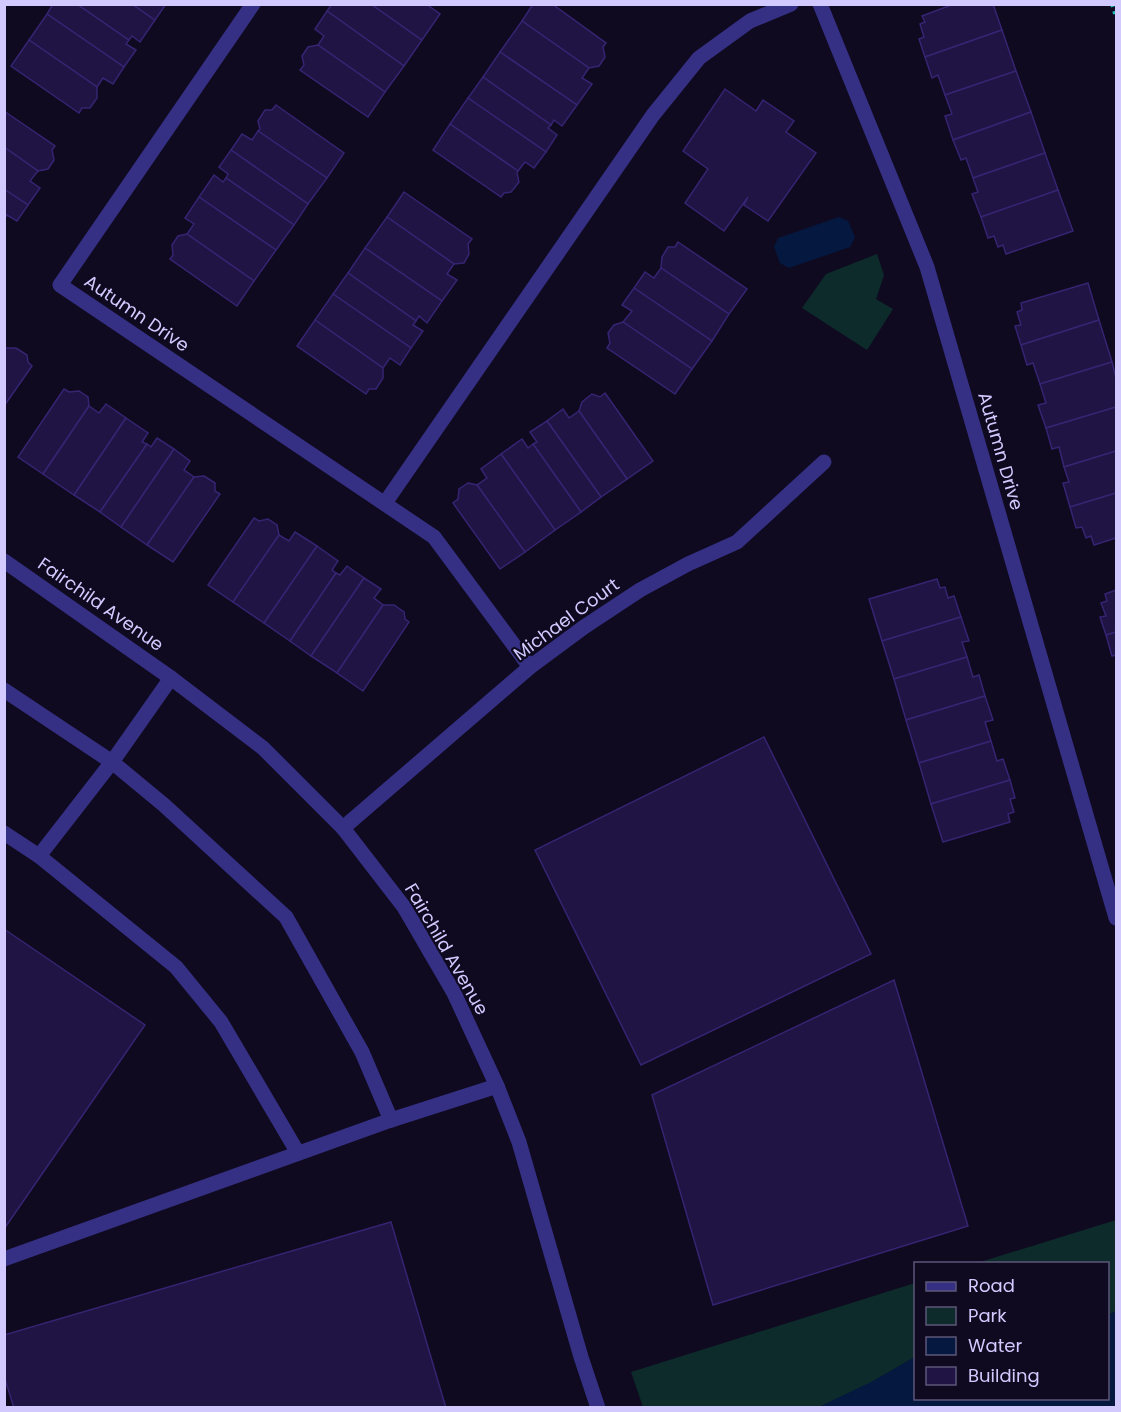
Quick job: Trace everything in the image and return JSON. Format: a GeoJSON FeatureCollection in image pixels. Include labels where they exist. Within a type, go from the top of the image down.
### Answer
{"type":"FeatureCollection","features":[{"type":"Feature","properties":{"kind":"street","name":"Autumn Drive"},"geometry":{"type":"LineString","coordinates":[[253,4],[60,285],[434,537],[530,667]]}},
{"type":"Feature","properties":{"kind":"street"},"geometry":{"type":"LineString","coordinates":[[385,503],[652,115],[699,58],[750,21],[791,4]]}},
{"type":"Feature","properties":{"kind":"street","name":"Autumn Drive"},"geometry":{"type":"LineString","coordinates":[[820,4],[927,267],[1116,918]]}},
{"type":"Feature","properties":{"kind":"street","name":"Michael Court"},"geometry":{"type":"LineString","coordinates":[[342,828],[530,667],[584,627],[640,590],[688,564],[737,542],[824,462]]}},
{"type":"Feature","properties":{"kind":"street","name":"Fairchild Avenue"},"geometry":{"type":"LineString","coordinates":[[4,561],[171,678],[263,748],[342,828],[404,907],[454,993],[497,1086],[519,1142],[581,1357],[598,1407]]}},
{"type":"Feature","properties":{"kind":"street"},"geometry":{"type":"LineString","coordinates":[[39,856],[112,762],[171,678]]}},
{"type":"Feature","properties":{"kind":"street"},"geometry":{"type":"LineString","coordinates":[[4,690],[112,762],[165,805],[286,917],[362,1052],[391,1120]]}},
{"type":"Feature","properties":{"kind":"street"},"geometry":{"type":"LineString","coordinates":[[4,833],[39,856],[176,967],[221,1022],[298,1153]]}},
{"type":"Feature","properties":{"kind":"street"},"geometry":{"type":"LineString","coordinates":[[4,1259],[391,1120],[497,1086]]}},
{"type":"Feature","properties":{"kind":"path"},"geometry":{"type":"LineString","coordinates":[[1113,4],[1116,17]]}},
{"type":"Feature","properties":{"kind":"green space"},"geometry":{"type":"Polygon","coordinates":[[[877,254],[884,275],[876,299],[893,309],[867,350],[802,308],[826,274],[877,254]]]}},
{"type":"Feature","properties":{"kind":"green space"},"geometry":{"type":"Polygon","coordinates":[[[1116,1220],[1116,1311],[1109,1314],[1109,1262],[980,1262],[1116,1220]]]}},
{"type":"Feature","properties":{"kind":"green space"},"geometry":{"type":"Polygon","coordinates":[[[914,1283],[914,1358],[868,1384],[819,1407],[643,1407],[631,1372],[914,1283]]]}},
{"type":"Feature","properties":{"kind":"water"},"geometry":{"type":"Polygon","coordinates":[[[839,217],[848,221],[855,237],[850,247],[789,268],[780,263],[774,247],[778,238],[839,217]]]}},
{"type":"Feature","properties":{"kind":"water"},"geometry":{"type":"Polygon","coordinates":[[[1116,1311],[1116,1407],[819,1407],[873,1381],[914,1358],[914,1400],[1109,1400],[1109,1314],[1116,1311]]]}},
{"type":"Feature","properties":{"kind":"building"},"geometry":{"type":"Polygon","coordinates":[[[53,4],[77,4],[129,40],[126,44],[136,50],[124,67],[47,14],[53,4]]]}},
{"type":"Feature","properties":{"kind":"building"},"geometry":{"type":"Polygon","coordinates":[[[77,4],[132,4],[155,20],[140,42],[132,36],[129,40],[77,4]]]}},
{"type":"Feature","properties":{"kind":"building"},"geometry":{"type":"Polygon","coordinates":[[[132,4],[166,4],[155,20],[132,4]]]}},
{"type":"Feature","properties":{"kind":"building"},"geometry":{"type":"Polygon","coordinates":[[[332,4],[371,4],[422,40],[404,66],[327,11],[332,4]]]}},
{"type":"Feature","properties":{"kind":"building"},"geometry":{"type":"Polygon","coordinates":[[[371,4],[426,4],[440,14],[422,40],[371,4]]]}},
{"type":"Feature","properties":{"kind":"building"},"geometry":{"type":"Polygon","coordinates":[[[533,4],[552,4],[606,43],[603,47],[605,57],[599,66],[589,68],[522,21],[533,4]]]}},
{"type":"Feature","properties":{"kind":"building"},"geometry":{"type":"Polygon","coordinates":[[[954,4],[993,4],[1002,30],[925,57],[919,39],[924,37],[920,24],[925,22],[922,16],[954,4]]]}},
{"type":"Feature","properties":{"kind":"building"},"geometry":{"type":"Polygon","coordinates":[[[327,11],[404,66],[385,92],[318,45],[324,36],[315,29],[327,11]]]}},
{"type":"Feature","properties":{"kind":"building"},"geometry":{"type":"Polygon","coordinates":[[[47,14],[124,67],[113,84],[103,78],[97,87],[29,40],[47,14]]]}},
{"type":"Feature","properties":{"kind":"building"},"geometry":{"type":"Polygon","coordinates":[[[522,21],[589,68],[582,78],[592,84],[577,105],[500,52],[522,21]]]}},
{"type":"Feature","properties":{"kind":"building"},"geometry":{"type":"Polygon","coordinates":[[[1002,30],[1016,71],[945,95],[938,75],[932,78],[925,57],[1002,30]]]}},
{"type":"Feature","properties":{"kind":"building"},"geometry":{"type":"Polygon","coordinates":[[[29,40],[97,87],[97,98],[90,108],[82,108],[79,113],[11,66],[29,40]]]}},
{"type":"Feature","properties":{"kind":"building"},"geometry":{"type":"Polygon","coordinates":[[[318,45],[385,92],[368,117],[300,70],[304,65],[302,56],[308,47],[318,45]]]}},
{"type":"Feature","properties":{"kind":"building"},"geometry":{"type":"Polygon","coordinates":[[[500,52],[577,105],[562,126],[554,120],[551,125],[483,77],[500,52]]]}},
{"type":"Feature","properties":{"kind":"building"},"geometry":{"type":"Polygon","coordinates":[[[1016,71],[1031,112],[953,140],[945,116],[952,114],[945,95],[1016,71]]]}},
{"type":"Feature","properties":{"kind":"building"},"geometry":{"type":"Polygon","coordinates":[[[483,77],[551,125],[548,128],[557,135],[546,152],[468,98],[483,77]]]}},
{"type":"Feature","properties":{"kind":"building"},"geometry":{"type":"Polygon","coordinates":[[[725,89],[756,111],[763,100],[794,121],[786,132],[816,153],[768,221],[744,205],[748,197],[724,231],[685,203],[708,169],[683,151],[725,89]]]}},
{"type":"Feature","properties":{"kind":"building"},"geometry":{"type":"Polygon","coordinates":[[[468,98],[546,152],[534,168],[525,162],[518,171],[450,124],[468,98]]]}},
{"type":"Feature","properties":{"kind":"building"},"geometry":{"type":"Polygon","coordinates":[[[276,105],[344,153],[327,178],[258,131],[260,129],[258,121],[265,110],[272,110],[276,105]]]}},
{"type":"Feature","properties":{"kind":"building"},"geometry":{"type":"Polygon","coordinates":[[[4,111],[55,146],[52,150],[54,160],[48,169],[38,171],[4,147],[4,111]]]}},
{"type":"Feature","properties":{"kind":"building"},"geometry":{"type":"Polygon","coordinates":[[[1031,112],[1045,153],[973,178],[966,158],[961,160],[953,140],[1031,112]]]}},
{"type":"Feature","properties":{"kind":"building"},"geometry":{"type":"Polygon","coordinates":[[[450,124],[518,171],[519,182],[511,192],[504,193],[501,197],[433,150],[450,124]]]}},
{"type":"Feature","properties":{"kind":"building"},"geometry":{"type":"Polygon","coordinates":[[[258,131],[327,178],[308,204],[231,150],[242,134],[252,140],[258,131]]]}},
{"type":"Feature","properties":{"kind":"building"},"geometry":{"type":"Polygon","coordinates":[[[4,147],[38,171],[30,181],[40,188],[28,205],[4,189],[4,147]]]}},
{"type":"Feature","properties":{"kind":"building"},"geometry":{"type":"Polygon","coordinates":[[[231,150],[308,204],[294,225],[226,178],[228,174],[219,167],[231,150]]]}},
{"type":"Feature","properties":{"kind":"building"},"geometry":{"type":"Polygon","coordinates":[[[1045,153],[1058,190],[981,217],[972,194],[978,192],[973,178],[1045,153]]]}},
{"type":"Feature","properties":{"kind":"building"},"geometry":{"type":"Polygon","coordinates":[[[214,175],[223,182],[226,178],[294,225],[276,250],[199,197],[214,175]]]}},
{"type":"Feature","properties":{"kind":"building"},"geometry":{"type":"Polygon","coordinates":[[[4,189],[28,205],[17,221],[7,215],[4,219],[4,189]]]}},
{"type":"Feature","properties":{"kind":"building"},"geometry":{"type":"Polygon","coordinates":[[[1058,190],[1073,231],[1006,254],[1003,245],[998,247],[994,236],[988,238],[981,217],[1058,190]]]}},
{"type":"Feature","properties":{"kind":"building"},"geometry":{"type":"Polygon","coordinates":[[[404,192],[472,239],[468,244],[469,254],[464,263],[454,264],[387,217],[404,192]]]}},
{"type":"Feature","properties":{"kind":"building"},"geometry":{"type":"Polygon","coordinates":[[[199,197],[276,250],[254,281],[187,234],[194,224],[185,218],[199,197]]]}},
{"type":"Feature","properties":{"kind":"building"},"geometry":{"type":"Polygon","coordinates":[[[387,217],[454,264],[447,274],[457,280],[442,301],[365,248],[387,217]]]}},
{"type":"Feature","properties":{"kind":"building"},"geometry":{"type":"Polygon","coordinates":[[[187,234],[254,281],[237,306],[170,259],[173,255],[172,245],[178,236],[187,234]]]}},
{"type":"Feature","properties":{"kind":"building"},"geometry":{"type":"Polygon","coordinates":[[[678,242],[747,289],[729,314],[661,268],[662,257],[668,247],[675,247],[678,242]]]}},
{"type":"Feature","properties":{"kind":"building"},"geometry":{"type":"Polygon","coordinates":[[[365,248],[442,301],[427,323],[419,316],[416,321],[348,273],[365,248]]]}},
{"type":"Feature","properties":{"kind":"building"},"geometry":{"type":"Polygon","coordinates":[[[661,268],[729,314],[712,341],[634,288],[645,272],[654,278],[661,268]]]}},
{"type":"Feature","properties":{"kind":"building"},"geometry":{"type":"Polygon","coordinates":[[[348,273],[416,321],[413,325],[423,331],[411,348],[333,294],[348,273]]]}},
{"type":"Feature","properties":{"kind":"building"},"geometry":{"type":"Polygon","coordinates":[[[1088,283],[1099,320],[1021,345],[1015,326],[1021,325],[1017,312],[1022,310],[1021,303],[1088,283]]]}},
{"type":"Feature","properties":{"kind":"building"},"geometry":{"type":"Polygon","coordinates":[[[634,288],[712,341],[692,369],[623,322],[632,311],[622,305],[634,288]]]}},
{"type":"Feature","properties":{"kind":"building"},"geometry":{"type":"Polygon","coordinates":[[[333,294],[411,348],[400,365],[390,358],[383,368],[315,320],[333,294]]]}},
{"type":"Feature","properties":{"kind":"building"},"geometry":{"type":"Polygon","coordinates":[[[315,320],[383,368],[383,378],[376,389],[369,389],[366,394],[297,346],[315,320]]]}},
{"type":"Feature","properties":{"kind":"building"},"geometry":{"type":"Polygon","coordinates":[[[1099,320],[1112,362],[1040,384],[1033,363],[1027,365],[1021,345],[1099,320]]]}},
{"type":"Feature","properties":{"kind":"building"},"geometry":{"type":"Polygon","coordinates":[[[623,322],[692,369],[675,394],[607,348],[610,343],[608,333],[614,325],[623,322]]]}},
{"type":"Feature","properties":{"kind":"building"},"geometry":{"type":"Polygon","coordinates":[[[16,348],[27,355],[28,362],[32,366],[4,406],[4,350],[16,348]]]}},
{"type":"Feature","properties":{"kind":"building"},"geometry":{"type":"Polygon","coordinates":[[[1112,362],[1116,378],[1116,407],[1046,428],[1038,405],[1046,403],[1040,384],[1112,362]]]}},
{"type":"Feature","properties":{"kind":"building"},"geometry":{"type":"Polygon","coordinates":[[[64,389],[69,392],[79,391],[88,397],[89,406],[43,474],[18,457],[64,389]]]}},
{"type":"Feature","properties":{"kind":"building"},"geometry":{"type":"Polygon","coordinates":[[[605,393],[653,461],[627,479],[579,411],[582,402],[592,394],[600,397],[605,393]]]}},
{"type":"Feature","properties":{"kind":"building"},"geometry":{"type":"Polygon","coordinates":[[[106,404],[126,418],[74,495],[43,474],[89,406],[99,413],[106,404]]]}},
{"type":"Feature","properties":{"kind":"building"},"geometry":{"type":"Polygon","coordinates":[[[1116,407],[1116,451],[1064,467],[1059,447],[1052,449],[1046,428],[1116,407]]]}},
{"type":"Feature","properties":{"kind":"building"},"geometry":{"type":"Polygon","coordinates":[[[563,409],[569,418],[579,411],[627,479],[601,497],[547,421],[563,409]]]}},
{"type":"Feature","properties":{"kind":"building"},"geometry":{"type":"Polygon","coordinates":[[[126,418],[148,433],[142,442],[147,444],[100,512],[74,495],[126,418]]]}},
{"type":"Feature","properties":{"kind":"building"},"geometry":{"type":"Polygon","coordinates":[[[547,421],[601,497],[581,512],[533,444],[537,442],[530,432],[547,421]]]}},
{"type":"Feature","properties":{"kind":"building"},"geometry":{"type":"Polygon","coordinates":[[[157,438],[174,449],[121,527],[100,512],[147,444],[151,447],[157,438]]]}},
{"type":"Feature","properties":{"kind":"building"},"geometry":{"type":"Polygon","coordinates":[[[522,439],[528,448],[533,444],[581,512],[555,530],[501,454],[522,439]]]}},
{"type":"Feature","properties":{"kind":"building"},"geometry":{"type":"Polygon","coordinates":[[[174,449],[190,461],[184,470],[194,477],[147,545],[121,527],[174,449]]]}},
{"type":"Feature","properties":{"kind":"building"},"geometry":{"type":"Polygon","coordinates":[[[1116,451],[1116,493],[1070,507],[1063,483],[1069,482],[1064,467],[1116,451]]]}},
{"type":"Feature","properties":{"kind":"building"},"geometry":{"type":"Polygon","coordinates":[[[501,454],[555,530],[525,552],[477,485],[487,478],[481,469],[501,454]]]}},
{"type":"Feature","properties":{"kind":"building"},"geometry":{"type":"Polygon","coordinates":[[[204,476],[215,483],[215,491],[220,494],[173,562],[147,545],[194,477],[204,476]]]}},
{"type":"Feature","properties":{"kind":"building"},"geometry":{"type":"Polygon","coordinates":[[[468,483],[477,485],[525,552],[500,569],[453,503],[458,499],[459,489],[468,483]]]}},
{"type":"Feature","properties":{"kind":"building"},"geometry":{"type":"Polygon","coordinates":[[[1116,493],[1116,538],[1094,545],[1091,536],[1086,538],[1082,527],[1076,528],[1070,507],[1116,493]]]}},
{"type":"Feature","properties":{"kind":"building"},"geometry":{"type":"Polygon","coordinates":[[[254,518],[259,521],[268,519],[277,525],[279,535],[233,602],[208,585],[254,518]]]}},
{"type":"Feature","properties":{"kind":"building"},"geometry":{"type":"Polygon","coordinates":[[[295,532],[317,546],[264,623],[233,602],[279,535],[289,541],[295,532]]]}},
{"type":"Feature","properties":{"kind":"building"},"geometry":{"type":"Polygon","coordinates":[[[317,546],[338,561],[332,570],[336,573],[290,641],[264,623],[317,546]]]}},
{"type":"Feature","properties":{"kind":"building"},"geometry":{"type":"Polygon","coordinates":[[[347,566],[364,578],[311,656],[290,641],[336,573],[340,575],[347,566]]]}},
{"type":"Feature","properties":{"kind":"building"},"geometry":{"type":"Polygon","coordinates":[[[364,578],[381,589],[374,598],[383,605],[337,673],[311,656],[364,578]]]}},
{"type":"Feature","properties":{"kind":"building"},"geometry":{"type":"Polygon","coordinates":[[[937,579],[940,588],[945,587],[948,598],[954,596],[961,617],[882,641],[869,599],[937,579]]]}},
{"type":"Feature","properties":{"kind":"building"},"geometry":{"type":"Polygon","coordinates":[[[1116,590],[1116,632],[1106,635],[1100,617],[1106,616],[1101,603],[1107,601],[1105,594],[1116,590]]]}},
{"type":"Feature","properties":{"kind":"building"},"geometry":{"type":"Polygon","coordinates":[[[383,605],[394,605],[404,612],[405,619],[409,622],[363,691],[337,673],[383,605]]]}},
{"type":"Feature","properties":{"kind":"building"},"geometry":{"type":"Polygon","coordinates":[[[961,617],[969,641],[962,642],[967,657],[894,679],[882,641],[961,617]]]}},
{"type":"Feature","properties":{"kind":"building"},"geometry":{"type":"Polygon","coordinates":[[[1116,632],[1116,655],[1112,656],[1106,635],[1116,632]]]}},
{"type":"Feature","properties":{"kind":"building"},"geometry":{"type":"Polygon","coordinates":[[[967,657],[973,677],[979,675],[985,696],[906,720],[894,679],[967,657]]]}},
{"type":"Feature","properties":{"kind":"building"},"geometry":{"type":"Polygon","coordinates":[[[985,696],[993,720],[985,722],[991,741],[919,763],[906,720],[985,696]]]}},
{"type":"Feature","properties":{"kind":"building"},"geometry":{"type":"Polygon","coordinates":[[[764,737],[871,954],[641,1065],[535,850],[764,737]]]}},
{"type":"Feature","properties":{"kind":"building"},"geometry":{"type":"Polygon","coordinates":[[[991,741],[997,761],[1003,759],[1010,780],[931,804],[919,763],[991,741]]]}},
{"type":"Feature","properties":{"kind":"building"},"geometry":{"type":"Polygon","coordinates":[[[1010,780],[1015,798],[1010,799],[1014,812],[1008,814],[1010,822],[943,842],[931,804],[1010,780]]]}},
{"type":"Feature","properties":{"kind":"building"},"geometry":{"type":"Polygon","coordinates":[[[4,929],[145,1025],[4,1229],[4,929]]]}},
{"type":"Feature","properties":{"kind":"building"},"geometry":{"type":"Polygon","coordinates":[[[894,980],[968,1226],[713,1305],[652,1095],[894,980]]]}},
{"type":"Feature","properties":{"kind":"building"},"geometry":{"type":"Polygon","coordinates":[[[391,1222],[446,1408],[14,1408],[4,1376],[4,1335],[391,1222]]]}}]}
